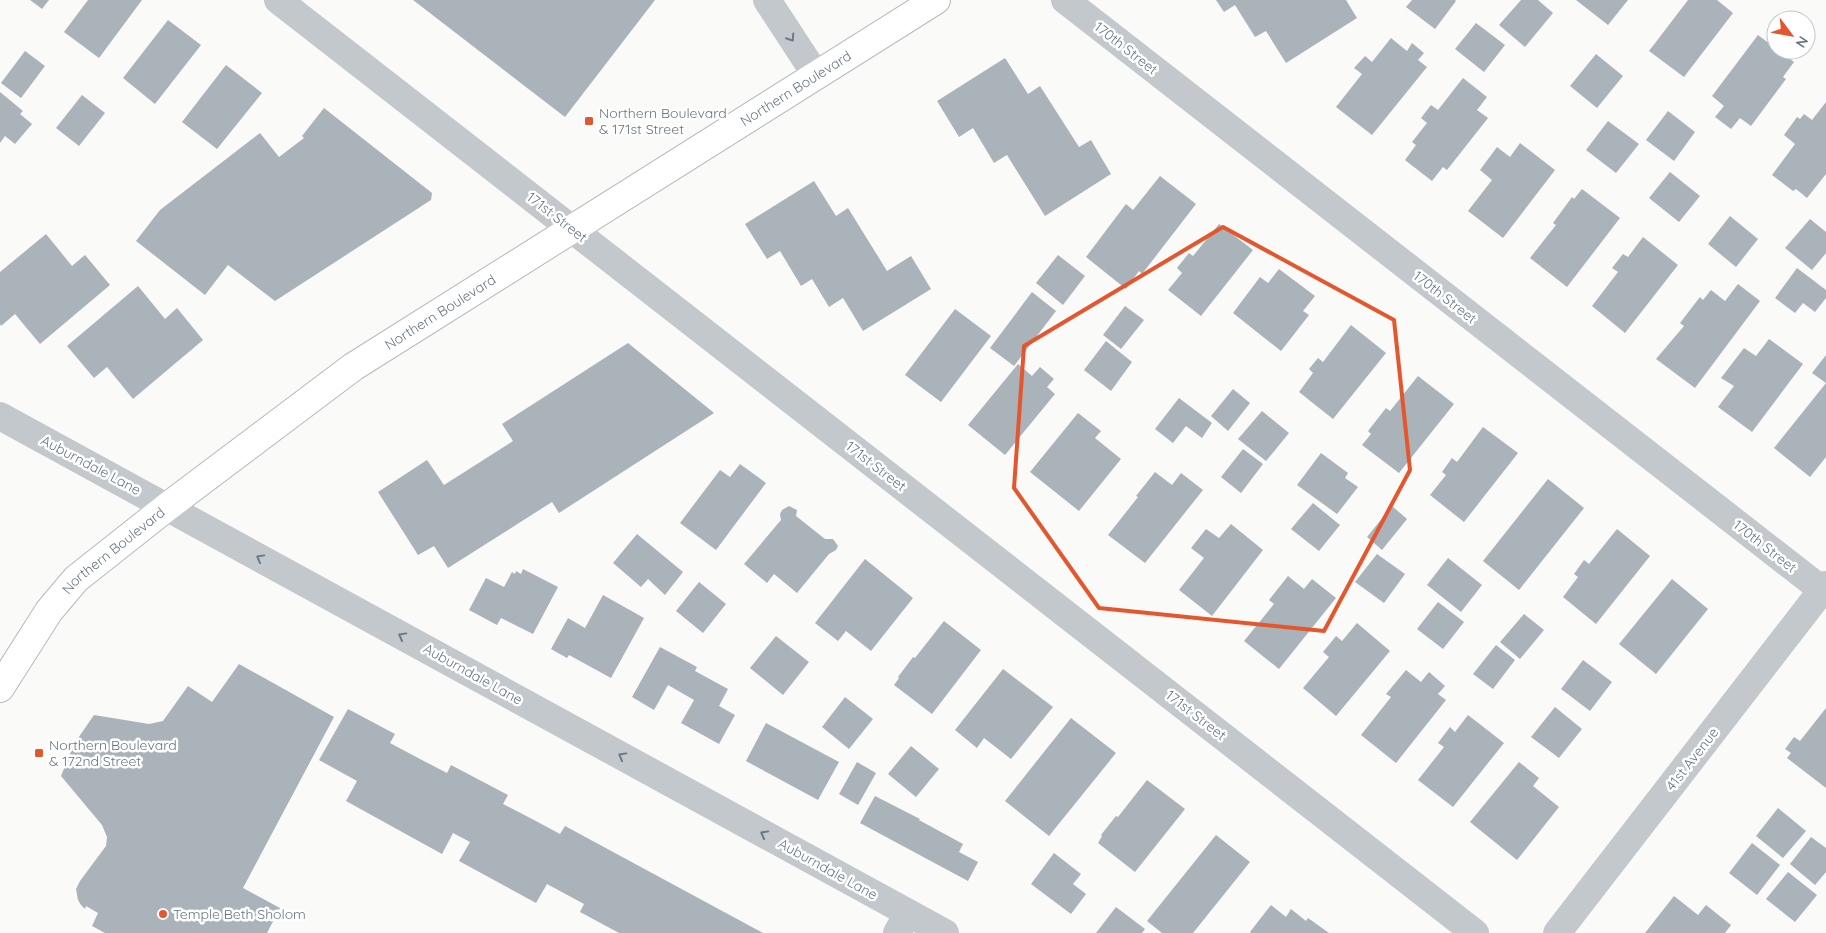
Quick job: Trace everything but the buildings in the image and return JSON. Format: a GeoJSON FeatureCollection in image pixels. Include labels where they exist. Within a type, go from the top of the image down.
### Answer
{"type":"FeatureCollection","features":[{"type":"Feature","properties":{"kind":"main road","name":"Northern Boulevard"},"geometry":{"type":"LineString","coordinates":[[0,688],[49,611],[76,579],[167,506],[353,367],[936,0]]}},
{"type":"Feature","properties":{"kind":"street","name":"171st Street"},"geometry":{"type":"LineString","coordinates":[[278,0],[1474,933]]}},
{"type":"Feature","properties":{"kind":"street"},"geometry":{"type":"LineString","coordinates":[[768,0],[816,76]]}},
{"type":"Feature","properties":{"kind":"street","name":"170th Street"},"geometry":{"type":"LineString","coordinates":[[1065,0],[1825,590]]}},
{"type":"Feature","properties":{"kind":"street","name":"Auburndale Lane"},"geometry":{"type":"LineString","coordinates":[[0,416],[167,506],[902,923],[945,933]]}},
{"type":"Feature","properties":{"kind":"street","name":"41st Avenue"},"geometry":{"type":"LineString","coordinates":[[1557,933],[1825,590]]}},
{"type":"Feature","properties":{"kind":"highlighted area"},"geometry":{"type":"Polygon","coordinates":[[[1223,227],[1394,320],[1410,470],[1324,631],[1099,608],[1014,488],[1024,346],[1223,227]]]}},
{"type":"Feature","properties":{"kind":"place","name":"Northern Boulevard & 171st Street"},"geometry":{"type":"Point","coordinates":[589,121]}},
{"type":"Feature","properties":{"kind":"place","name":"Northern Boulevard & 172nd Street"},"geometry":{"type":"Point","coordinates":[39,753]}},
{"type":"Feature","properties":{"kind":"place","name":"Temple Beth Sholom"},"geometry":{"type":"Point","coordinates":[163,914]}}]}
